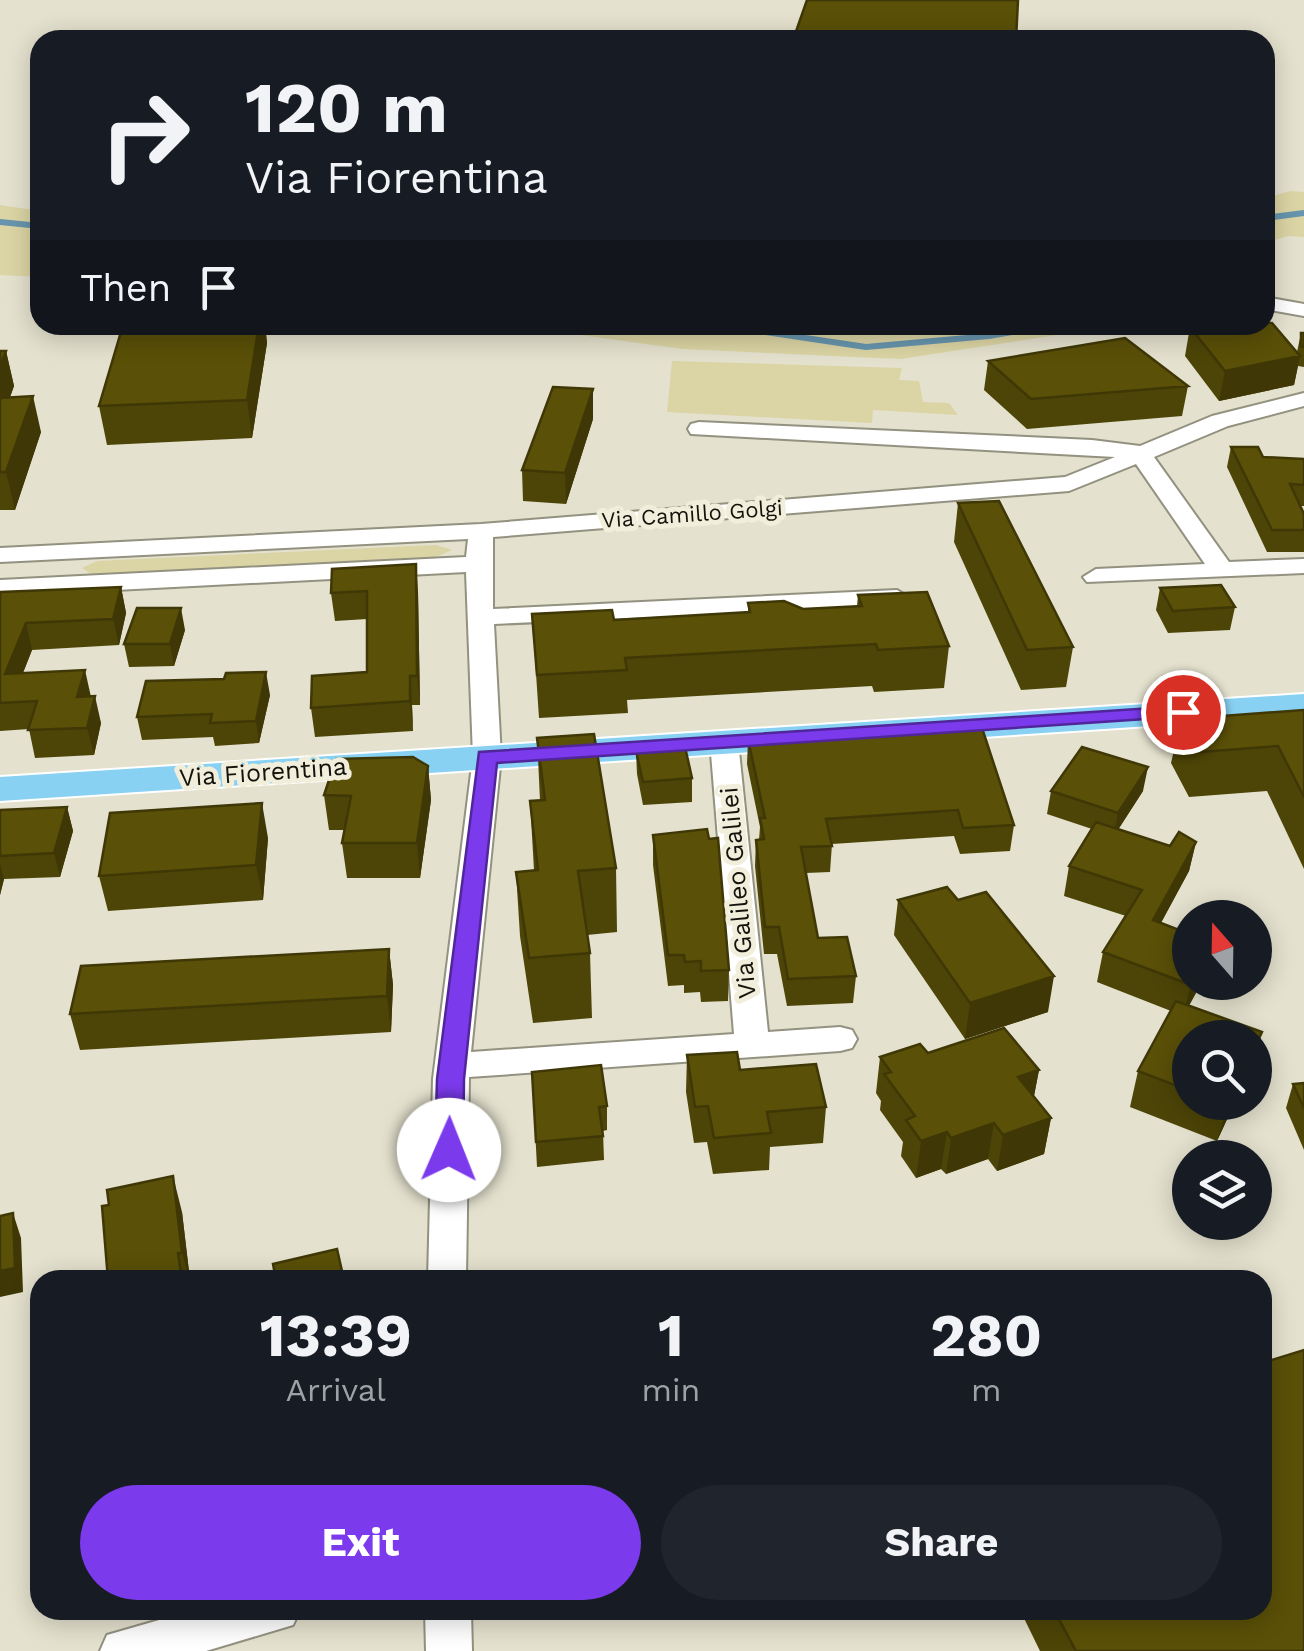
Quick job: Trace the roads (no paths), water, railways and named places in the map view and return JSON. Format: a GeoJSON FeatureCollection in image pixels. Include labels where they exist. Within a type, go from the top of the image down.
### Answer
{"type":"FeatureCollection","features":[{"type":"Feature","properties":{"kind":"main road","name":"Via Fiorentina"},"geometry":{"type":"LineString","coordinates":[[0,789],[1304,704]]}},
{"type":"Feature","properties":{"kind":"street"},"geometry":{"type":"LineString","coordinates":[[1275,305],[1304,310]]}},
{"type":"Feature","properties":{"kind":"street","name":"Via Camillo Golgi"},"geometry":{"type":"LineString","coordinates":[[0,555],[481,531],[1069,484],[1264,406],[1304,398]]}},
{"type":"Feature","properties":{"kind":"street"},"geometry":{"type":"LineString","coordinates":[[698,429],[1092,447],[1140,454],[1222,570]]}},
{"type":"Feature","properties":{"kind":"street"},"geometry":{"type":"LineString","coordinates":[[447,1270],[452,1066],[487,757],[478,564],[481,531]]}},
{"type":"Feature","properties":{"kind":"street"},"geometry":{"type":"LineString","coordinates":[[52,585],[63,552]]}},
{"type":"Feature","properties":{"kind":"street"},"geometry":{"type":"LineString","coordinates":[[0,588],[478,564]]}},
{"type":"Feature","properties":{"kind":"street"},"geometry":{"type":"LineString","coordinates":[[1096,577],[1304,566]]}},
{"type":"Feature","properties":{"kind":"street"},"geometry":{"type":"LineString","coordinates":[[480,617],[918,596]]}},
{"type":"Feature","properties":{"kind":"street","name":"Via Galileo Galilei"},"geometry":{"type":"LineString","coordinates":[[724,741],[752,1045]]}},
{"type":"Feature","properties":{"kind":"street"},"geometry":{"type":"LineString","coordinates":[[452,1066],[840,1039]]}},
{"type":"Feature","properties":{"kind":"street"},"geometry":{"type":"LineString","coordinates":[[124,1651],[240,1620]]}},
{"type":"Feature","properties":{"kind":"street"},"geometry":{"type":"LineString","coordinates":[[448,1620],[449,1651]]}},
{"type":"Feature","properties":{"kind":"waterway"},"geometry":{"type":"LineString","coordinates":[[1275,217],[1304,213]]}},
{"type":"Feature","properties":{"kind":"waterway"},"geometry":{"type":"LineString","coordinates":[[0,222],[30,225]]}},
{"type":"Feature","properties":{"kind":"waterway"},"geometry":{"type":"LineString","coordinates":[[786,335],[866,347],[995,335]]}}]}
